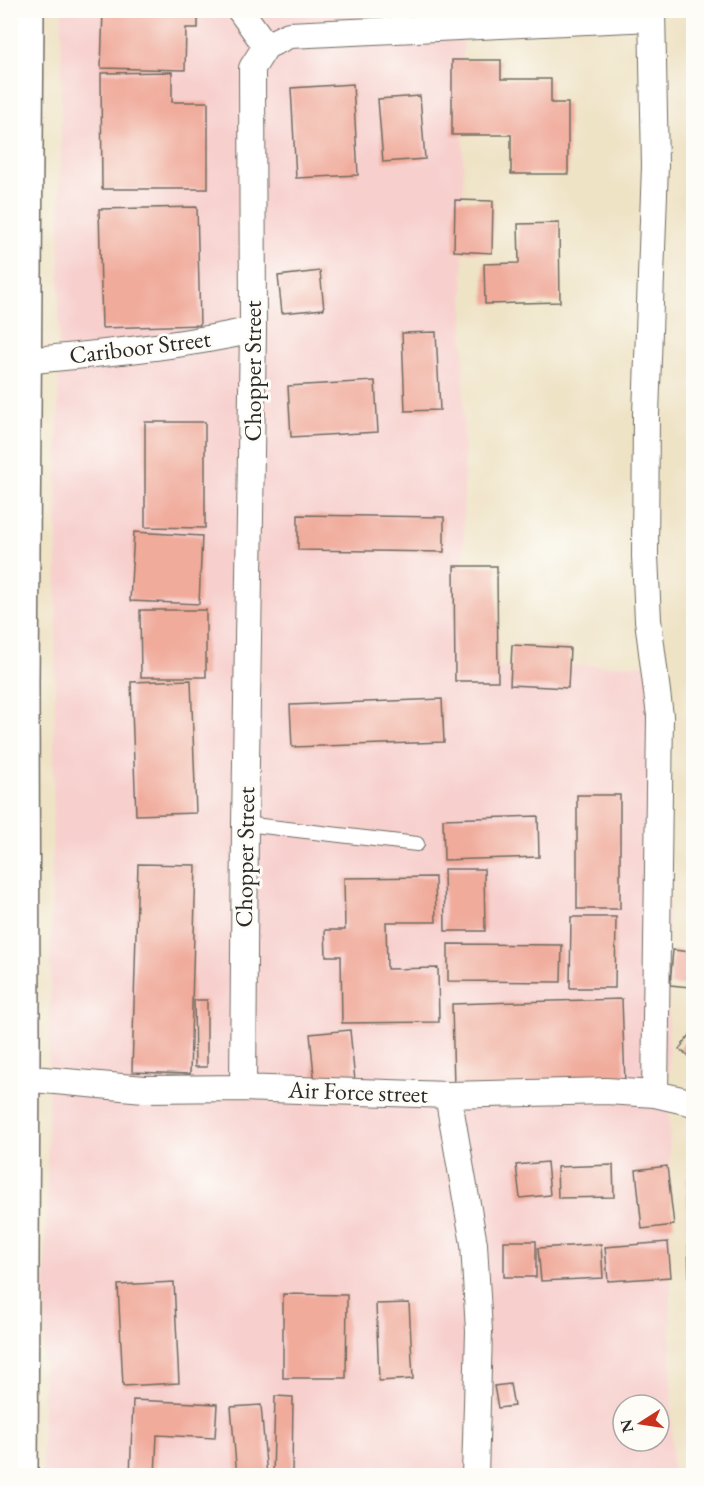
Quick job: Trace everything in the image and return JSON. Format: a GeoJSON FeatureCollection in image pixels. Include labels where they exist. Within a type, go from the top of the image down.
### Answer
{"type":"FeatureCollection","features":[{"type":"Feature","properties":{"kind":"main road"},"geometry":{"type":"LineString","coordinates":[[21,1476],[16,1422],[22,1078],[17,1043],[16,685],[25,361],[18,261],[27,10]]}},
{"type":"Feature","properties":{"kind":"street"},"geometry":{"type":"LineString","coordinates":[[240,10],[266,46],[289,35],[652,14],[655,166],[646,414],[645,556],[648,620],[660,716],[655,1094]]}},
{"type":"Feature","properties":{"kind":"street","name":"Chopper Street"},"geometry":{"type":"LineString","coordinates":[[243,1088],[245,824],[254,330],[252,68],[266,46]]}},
{"type":"Feature","properties":{"kind":"street","name":"Cariboor Street"},"geometry":{"type":"LineString","coordinates":[[25,361],[206,341],[254,330]]}},
{"type":"Feature","properties":{"kind":"street","name":"Air Force street"},"geometry":{"type":"LineString","coordinates":[[22,1078],[144,1089],[243,1088],[448,1095],[606,1091],[655,1094],[693,1103]]}},
{"type":"Feature","properties":{"kind":"street"},"geometry":{"type":"LineString","coordinates":[[448,1095],[474,1244],[479,1332],[475,1476]]}},
{"type":"Feature","properties":{"kind":"lane"},"geometry":{"type":"LineString","coordinates":[[245,824],[417,844]]}},
{"type":"Feature","properties":{"kind":"shaded area"},"geometry":{"type":"Polygon","coordinates":[[[62,11],[463,11],[464,668],[666,664],[672,1475],[42,1476],[56,629],[62,11]]]}},
{"type":"Feature","properties":{"kind":"building"},"geometry":{"type":"Polygon","coordinates":[[[103,10],[198,10],[198,28],[186,28],[185,70],[101,68],[103,10]]]}},
{"type":"Feature","properties":{"kind":"building"},"geometry":{"type":"Polygon","coordinates":[[[452,60],[501,60],[501,79],[551,79],[551,103],[568,103],[568,174],[511,174],[511,135],[452,135],[452,60]]]}},
{"type":"Feature","properties":{"kind":"building"},"geometry":{"type":"Polygon","coordinates":[[[172,72],[172,102],[208,102],[208,189],[102,189],[101,73],[172,72]]]}},
{"type":"Feature","properties":{"kind":"building"},"geometry":{"type":"Polygon","coordinates":[[[353,84],[358,175],[296,178],[291,88],[353,84]]]}},
{"type":"Feature","properties":{"kind":"building"},"geometry":{"type":"Polygon","coordinates":[[[420,96],[425,159],[383,162],[378,99],[420,96]]]}},
{"type":"Feature","properties":{"kind":"building"},"geometry":{"type":"Polygon","coordinates":[[[455,200],[493,201],[492,253],[454,251],[455,200]]]}},
{"type":"Feature","properties":{"kind":"building"},"geometry":{"type":"Polygon","coordinates":[[[197,207],[200,325],[102,328],[99,209],[197,207]]]}},
{"type":"Feature","properties":{"kind":"building"},"geometry":{"type":"Polygon","coordinates":[[[559,223],[560,302],[485,304],[484,264],[519,263],[518,224],[559,223]]]}},
{"type":"Feature","properties":{"kind":"building"},"geometry":{"type":"Polygon","coordinates":[[[320,271],[324,309],[282,313],[278,276],[320,271]]]}},
{"type":"Feature","properties":{"kind":"building"},"geometry":{"type":"Polygon","coordinates":[[[436,332],[440,410],[405,411],[402,333],[436,332]]]}},
{"type":"Feature","properties":{"kind":"building"},"geometry":{"type":"Polygon","coordinates":[[[375,381],[378,432],[291,437],[288,386],[375,381]]]}},
{"type":"Feature","properties":{"kind":"building"},"geometry":{"type":"Polygon","coordinates":[[[145,422],[205,422],[205,528],[145,527],[145,422]]]}},
{"type":"Feature","properties":{"kind":"building"},"geometry":{"type":"Polygon","coordinates":[[[298,515],[444,517],[444,552],[298,550],[298,515]]]}},
{"type":"Feature","properties":{"kind":"building"},"geometry":{"type":"Polygon","coordinates":[[[134,532],[202,536],[199,604],[130,601],[134,532]]]}},
{"type":"Feature","properties":{"kind":"building"},"geometry":{"type":"Polygon","coordinates":[[[454,566],[497,566],[498,681],[455,681],[454,566]]]}},
{"type":"Feature","properties":{"kind":"building"},"geometry":{"type":"Polygon","coordinates":[[[140,610],[206,610],[206,677],[141,677],[140,610]]]}},
{"type":"Feature","properties":{"kind":"building"},"geometry":{"type":"Polygon","coordinates":[[[512,645],[570,648],[568,688],[510,685],[512,645]]]}},
{"type":"Feature","properties":{"kind":"building"},"geometry":{"type":"Polygon","coordinates":[[[191,680],[196,813],[136,815],[131,682],[191,680]]]}},
{"type":"Feature","properties":{"kind":"building"},"geometry":{"type":"Polygon","coordinates":[[[442,699],[444,742],[292,747],[290,705],[442,699]]]}},
{"type":"Feature","properties":{"kind":"building"},"geometry":{"type":"Polygon","coordinates":[[[577,795],[620,795],[620,909],[577,909],[577,795]]]}},
{"type":"Feature","properties":{"kind":"building"},"geometry":{"type":"Polygon","coordinates":[[[538,816],[539,857],[444,860],[443,819],[538,816]]]}},
{"type":"Feature","properties":{"kind":"building"},"geometry":{"type":"Polygon","coordinates":[[[138,864],[196,865],[190,1074],[132,1072],[138,864]]]}},
{"type":"Feature","properties":{"kind":"building"},"geometry":{"type":"Polygon","coordinates":[[[444,869],[484,869],[485,931],[445,931],[444,869]]]}},
{"type":"Feature","properties":{"kind":"building"},"geometry":{"type":"Polygon","coordinates":[[[435,877],[436,922],[386,922],[387,969],[438,968],[439,1022],[342,1023],[341,956],[326,956],[325,930],[345,930],[344,878],[435,877]]]}},
{"type":"Feature","properties":{"kind":"building"},"geometry":{"type":"Polygon","coordinates":[[[571,917],[616,917],[615,988],[570,988],[571,917]]]}},
{"type":"Feature","properties":{"kind":"building"},"geometry":{"type":"Polygon","coordinates":[[[448,944],[562,945],[561,982],[448,981],[448,944]]]}},
{"type":"Feature","properties":{"kind":"building"},"geometry":{"type":"Polygon","coordinates":[[[673,950],[693,952],[690,987],[670,985],[673,950]]]}},
{"type":"Feature","properties":{"kind":"building"},"geometry":{"type":"Polygon","coordinates":[[[622,999],[625,1083],[454,1088],[452,1004],[622,999]]]}},
{"type":"Feature","properties":{"kind":"building"},"geometry":{"type":"Polygon","coordinates":[[[194,1000],[207,1000],[207,1067],[195,1067],[194,1000]]]}},
{"type":"Feature","properties":{"kind":"building"},"geometry":{"type":"Polygon","coordinates":[[[350,1030],[355,1081],[315,1085],[310,1034],[350,1030]]]}},
{"type":"Feature","properties":{"kind":"building"},"geometry":{"type":"Polygon","coordinates":[[[694,1030],[694,1060],[679,1049],[694,1030]]]}},
{"type":"Feature","properties":{"kind":"building"},"geometry":{"type":"Polygon","coordinates":[[[547,1162],[550,1195],[520,1198],[516,1165],[547,1162]]]}},
{"type":"Feature","properties":{"kind":"building"},"geometry":{"type":"Polygon","coordinates":[[[613,1165],[614,1197],[558,1198],[557,1167],[613,1165]]]}},
{"type":"Feature","properties":{"kind":"building"},"geometry":{"type":"Polygon","coordinates":[[[667,1166],[674,1225],[642,1229],[636,1170],[667,1166]]]}},
{"type":"Feature","properties":{"kind":"building"},"geometry":{"type":"Polygon","coordinates":[[[694,1177],[694,1284],[689,1284],[687,1178],[694,1177]]]}},
{"type":"Feature","properties":{"kind":"building"},"geometry":{"type":"Polygon","coordinates":[[[504,1241],[536,1241],[536,1277],[504,1277],[504,1241]]]}},
{"type":"Feature","properties":{"kind":"building"},"geometry":{"type":"Polygon","coordinates":[[[668,1242],[671,1277],[608,1281],[605,1247],[668,1242]]]}},
{"type":"Feature","properties":{"kind":"building"},"geometry":{"type":"Polygon","coordinates":[[[601,1244],[603,1278],[541,1281],[538,1248],[601,1244]]]}},
{"type":"Feature","properties":{"kind":"building"},"geometry":{"type":"Polygon","coordinates":[[[174,1282],[179,1383],[123,1386],[118,1285],[174,1282]]]}},
{"type":"Feature","properties":{"kind":"building"},"geometry":{"type":"Polygon","coordinates":[[[283,1294],[347,1295],[346,1378],[283,1378],[283,1294]]]}},
{"type":"Feature","properties":{"kind":"building"},"geometry":{"type":"Polygon","coordinates":[[[409,1303],[413,1379],[379,1381],[376,1304],[409,1303]]]}},
{"type":"Feature","properties":{"kind":"building"},"geometry":{"type":"Polygon","coordinates":[[[510,1384],[514,1406],[498,1408],[494,1386],[510,1384]]]}},
{"type":"Feature","properties":{"kind":"building"},"geometry":{"type":"Polygon","coordinates":[[[275,1396],[293,1397],[292,1476],[273,1476],[275,1396]]]}},
{"type":"Feature","properties":{"kind":"building"},"geometry":{"type":"Polygon","coordinates":[[[133,1400],[217,1404],[215,1438],[157,1435],[155,1476],[130,1476],[133,1400]]]}},
{"type":"Feature","properties":{"kind":"building"},"geometry":{"type":"Polygon","coordinates":[[[261,1405],[267,1476],[237,1476],[231,1407],[261,1405]]]}}]}
